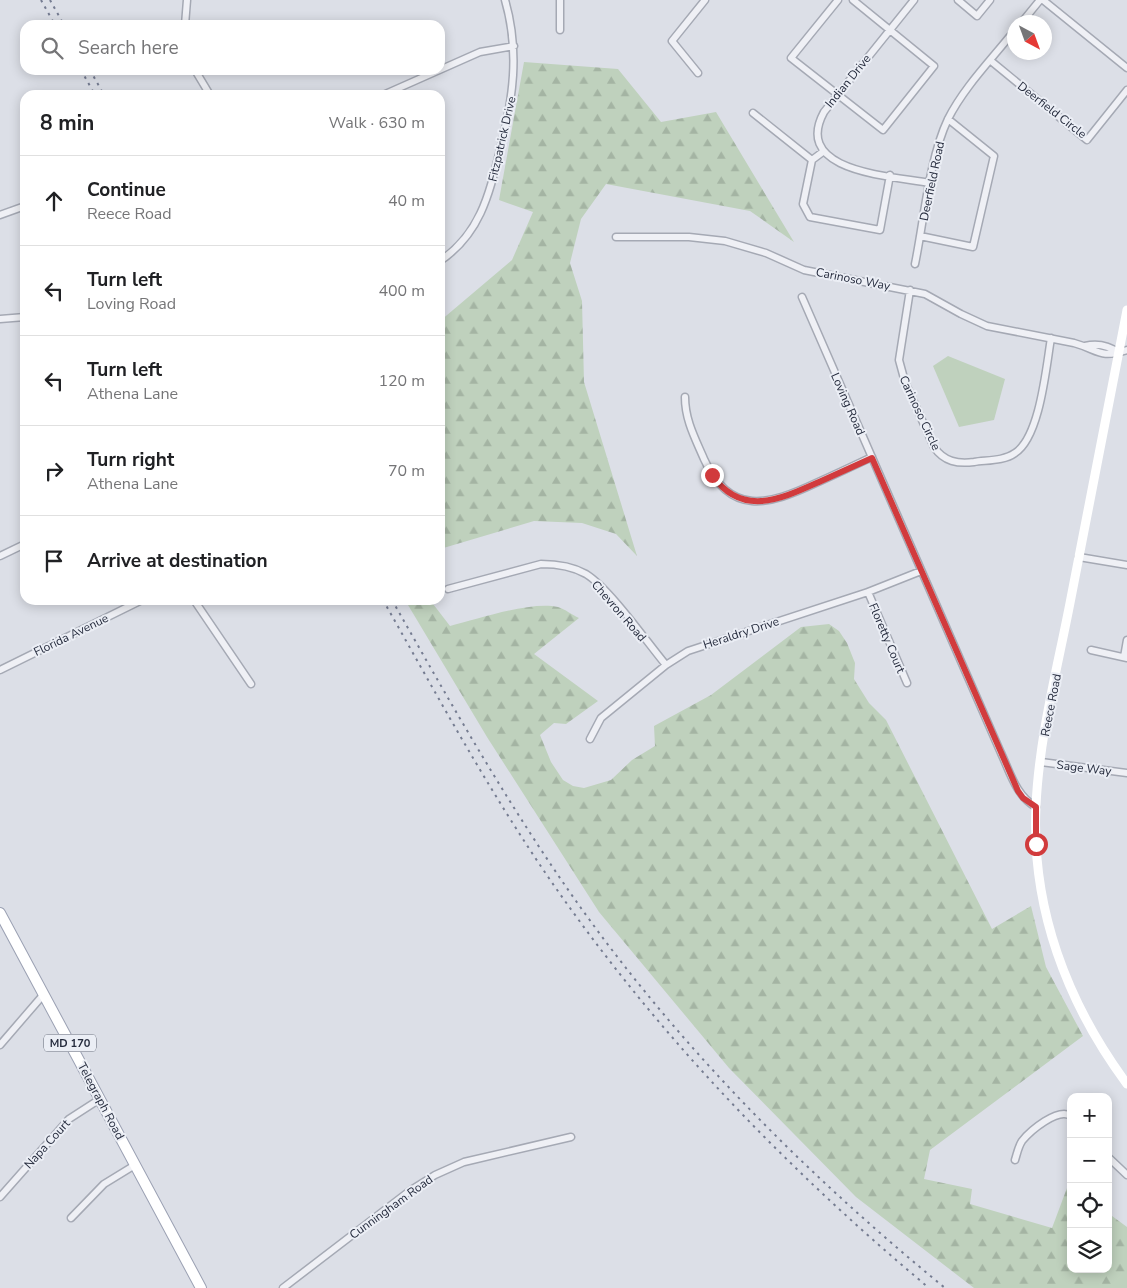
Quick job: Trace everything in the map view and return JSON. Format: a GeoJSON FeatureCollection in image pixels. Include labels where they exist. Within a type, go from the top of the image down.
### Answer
{"type":"FeatureCollection","features":[{"type":"Feature","properties":{"kind":"main road","name":"Reece Road"},"geometry":{"type":"LineString","coordinates":[[1127,310],[1123,351],[1079,556],[1040,762],[1036,807],[1039,878],[1045,912],[1056,954],[1085,1020],[1108,1059],[1127,1084]]}},
{"type":"Feature","properties":{"kind":"main road","name":"Telegraph Road"},"geometry":{"type":"LineString","coordinates":[[1,917],[201,1288]]}},
{"type":"Feature","properties":{"kind":"street"},"geometry":{"type":"LineString","coordinates":[[185,20],[187,0]]}},
{"type":"Feature","properties":{"kind":"street","name":"Fitzpatrick Drive"},"geometry":{"type":"LineString","coordinates":[[445,256],[470,234],[486,204],[510,110],[513,90],[514,46],[505,0]]}},
{"type":"Feature","properties":{"kind":"street"},"geometry":{"type":"LineString","coordinates":[[560,0],[560,30]]}},
{"type":"Feature","properties":{"kind":"street"},"geometry":{"type":"LineString","coordinates":[[698,73],[672,41],[705,0]]}},
{"type":"Feature","properties":{"kind":"street"},"geometry":{"type":"LineString","coordinates":[[838,0],[791,58],[883,130],[934,66],[853,0]]}},
{"type":"Feature","properties":{"kind":"street","name":"Indian Drive"},"geometry":{"type":"LineString","coordinates":[[824,151],[818,136],[820,119],[914,0]]}},
{"type":"Feature","properties":{"kind":"street"},"geometry":{"type":"LineString","coordinates":[[958,0],[977,16],[990,0]]}},
{"type":"Feature","properties":{"kind":"street"},"geometry":{"type":"LineString","coordinates":[[1028,15],[1041,0],[1127,68]]}},
{"type":"Feature","properties":{"kind":"street","name":"Deerfield Road"},"geometry":{"type":"LineString","coordinates":[[915,264],[930,183],[939,144],[948,119],[1007,40]]}},
{"type":"Feature","properties":{"kind":"street"},"geometry":{"type":"LineString","coordinates":[[445,68],[480,52],[514,46]]}},
{"type":"Feature","properties":{"kind":"street","name":"Deerfield Circle"},"geometry":{"type":"LineString","coordinates":[[991,61],[1087,140],[1127,90]]}},
{"type":"Feature","properties":{"kind":"street"},"geometry":{"type":"LineString","coordinates":[[198,75],[207,90]]}},
{"type":"Feature","properties":{"kind":"street"},"geometry":{"type":"LineString","coordinates":[[395,90],[429,75]]}},
{"type":"Feature","properties":{"kind":"street"},"geometry":{"type":"LineString","coordinates":[[753,113],[812,160]]}},
{"type":"Feature","properties":{"kind":"street"},"geometry":{"type":"LineString","coordinates":[[920,236],[973,247],[994,156],[948,119]]}},
{"type":"Feature","properties":{"kind":"street"},"geometry":{"type":"LineString","coordinates":[[890,175],[880,230],[810,217],[803,204],[812,160],[824,151],[841,165],[930,183]]}},
{"type":"Feature","properties":{"kind":"street"},"geometry":{"type":"LineString","coordinates":[[0,215],[20,208]]}},
{"type":"Feature","properties":{"kind":"street","name":"Carinoso Way"},"geometry":{"type":"LineString","coordinates":[[616,237],[690,237],[725,241],[766,253],[804,270],[910,290],[936,299],[961,314],[987,326],[1085,346],[1093,352],[1109,355],[1123,351]]}},
{"type":"Feature","properties":{"kind":"street","name":"Carinoso Circle"},"geometry":{"type":"LineString","coordinates":[[910,290],[899,348],[901,370],[934,447],[941,456],[953,462],[967,463],[1008,457],[1024,444],[1034,426],[1051,338]]}},
{"type":"Feature","properties":{"kind":"street","name":"Loving Road"},"geometry":{"type":"LineString","coordinates":[[802,297],[1018,791],[1023,798],[1036,807]]}},
{"type":"Feature","properties":{"kind":"street"},"geometry":{"type":"LineString","coordinates":[[0,319],[20,317]]}},
{"type":"Feature","properties":{"kind":"street"},"geometry":{"type":"LineString","coordinates":[[685,397],[686,418],[708,467],[722,487],[743,499],[758,502],[778,500],[872,458]]}},
{"type":"Feature","properties":{"kind":"street"},"geometry":{"type":"LineString","coordinates":[[0,556],[20,546]]}},
{"type":"Feature","properties":{"kind":"street"},"geometry":{"type":"LineString","coordinates":[[1079,556],[1127,565]]}},
{"type":"Feature","properties":{"kind":"street","name":"Chevron Road"},"geometry":{"type":"LineString","coordinates":[[448,589],[541,564],[553,564],[575,569],[585,574],[602,588],[666,665]]}},
{"type":"Feature","properties":{"kind":"street","name":"Heraldry Drive"},"geometry":{"type":"LineString","coordinates":[[590,739],[601,718],[666,665],[699,646],[868,592],[921,571]]}},
{"type":"Feature","properties":{"kind":"street","name":"Floretty Court"},"geometry":{"type":"LineString","coordinates":[[868,592],[907,683]]}},
{"type":"Feature","properties":{"kind":"street","name":"Florida Avenue"},"geometry":{"type":"LineString","coordinates":[[0,670],[132,605]]}},
{"type":"Feature","properties":{"kind":"street"},"geometry":{"type":"LineString","coordinates":[[197,605],[251,684]]}},
{"type":"Feature","properties":{"kind":"street"},"geometry":{"type":"LineString","coordinates":[[1091,650],[1125,657],[1127,640]]}},
{"type":"Feature","properties":{"kind":"street","name":"Sage Way"},"geometry":{"type":"LineString","coordinates":[[1040,762],[1127,773]]}},
{"type":"Feature","properties":{"kind":"street"},"geometry":{"type":"LineString","coordinates":[[0,1045],[44,994]]}},
{"type":"Feature","properties":{"kind":"street","name":"Napa Court"},"geometry":{"type":"LineString","coordinates":[[0,1197],[69,1119],[100,1099]]}},
{"type":"Feature","properties":{"kind":"street"},"geometry":{"type":"LineString","coordinates":[[1015,1160],[1022,1141],[1054,1115],[1063,1112],[1067,1114]]}},
{"type":"Feature","properties":{"kind":"street","name":"Cunningham Road"},"geometry":{"type":"LineString","coordinates":[[283,1288],[434,1174],[464,1162],[571,1137]]}},
{"type":"Feature","properties":{"kind":"street"},"geometry":{"type":"LineString","coordinates":[[1112,1160],[1127,1175]]}},
{"type":"Feature","properties":{"kind":"street"},"geometry":{"type":"LineString","coordinates":[[71,1218],[104,1184],[135,1165]]}},
{"type":"Feature","properties":{"kind":"green space"},"geometry":{"type":"Polygon","coordinates":[[[524,62],[618,69],[661,122],[716,112],[794,242],[750,211],[606,184],[581,219],[570,263],[582,301],[584,382],[637,556],[616,534],[582,523],[534,521],[445,548],[445,317],[512,260],[533,212],[499,200],[524,62]]]}},
{"type":"Feature","properties":{"kind":"green space"},"geometry":{"type":"Polygon","coordinates":[[[948,356],[1005,379],[994,420],[959,427],[933,366],[948,356]]]}},
{"type":"Feature","properties":{"kind":"green space"},"geometry":{"type":"Polygon","coordinates":[[[408,605],[434,605],[450,626],[533,606],[558,607],[579,618],[534,654],[598,701],[566,724],[554,723],[540,735],[551,762],[563,780],[573,786],[584,788],[611,780],[632,760],[655,746],[654,726],[711,695],[801,627],[829,624],[839,631],[847,643],[855,663],[854,679],[869,703],[886,720],[992,929],[1031,906],[1046,967],[1083,1036],[930,1150],[924,1179],[972,1189],[970,1204],[1052,1228],[1067,1188],[1067,1273],[1112,1273],[1112,1216],[1127,1227],[1127,1288],[974,1288],[856,1197],[729,1068],[599,912],[487,737],[408,605]]]}},
{"type":"Feature","properties":{"kind":"railway"},"geometry":{"type":"LineString","coordinates":[[41,0],[52,20]]}},
{"type":"Feature","properties":{"kind":"railway"},"geometry":{"type":"LineString","coordinates":[[50,0],[61,20]]}},
{"type":"Feature","properties":{"kind":"railway"},"geometry":{"type":"LineString","coordinates":[[84,75],[92,90]]}},
{"type":"Feature","properties":{"kind":"railway"},"geometry":{"type":"LineString","coordinates":[[93,75],[101,90]]}},
{"type":"Feature","properties":{"kind":"railway"},"geometry":{"type":"LineString","coordinates":[[386,605],[495,795],[544,871],[609,961],[693,1061],[783,1156],[830,1201],[929,1288]]}},
{"type":"Feature","properties":{"kind":"railway"},"geometry":{"type":"LineString","coordinates":[[395,605],[458,715],[527,828],[576,901],[616,955],[658,1007],[747,1107],[843,1200],[945,1288]]}},
{"type":"Feature","properties":{"kind":"route"},"geometry":{"type":"LineString","coordinates":[[712,475],[722,487],[735,496],[752,501],[766,502],[789,496],[872,458],[1018,791],[1028,803],[1036,807],[1036,844]]}}]}
